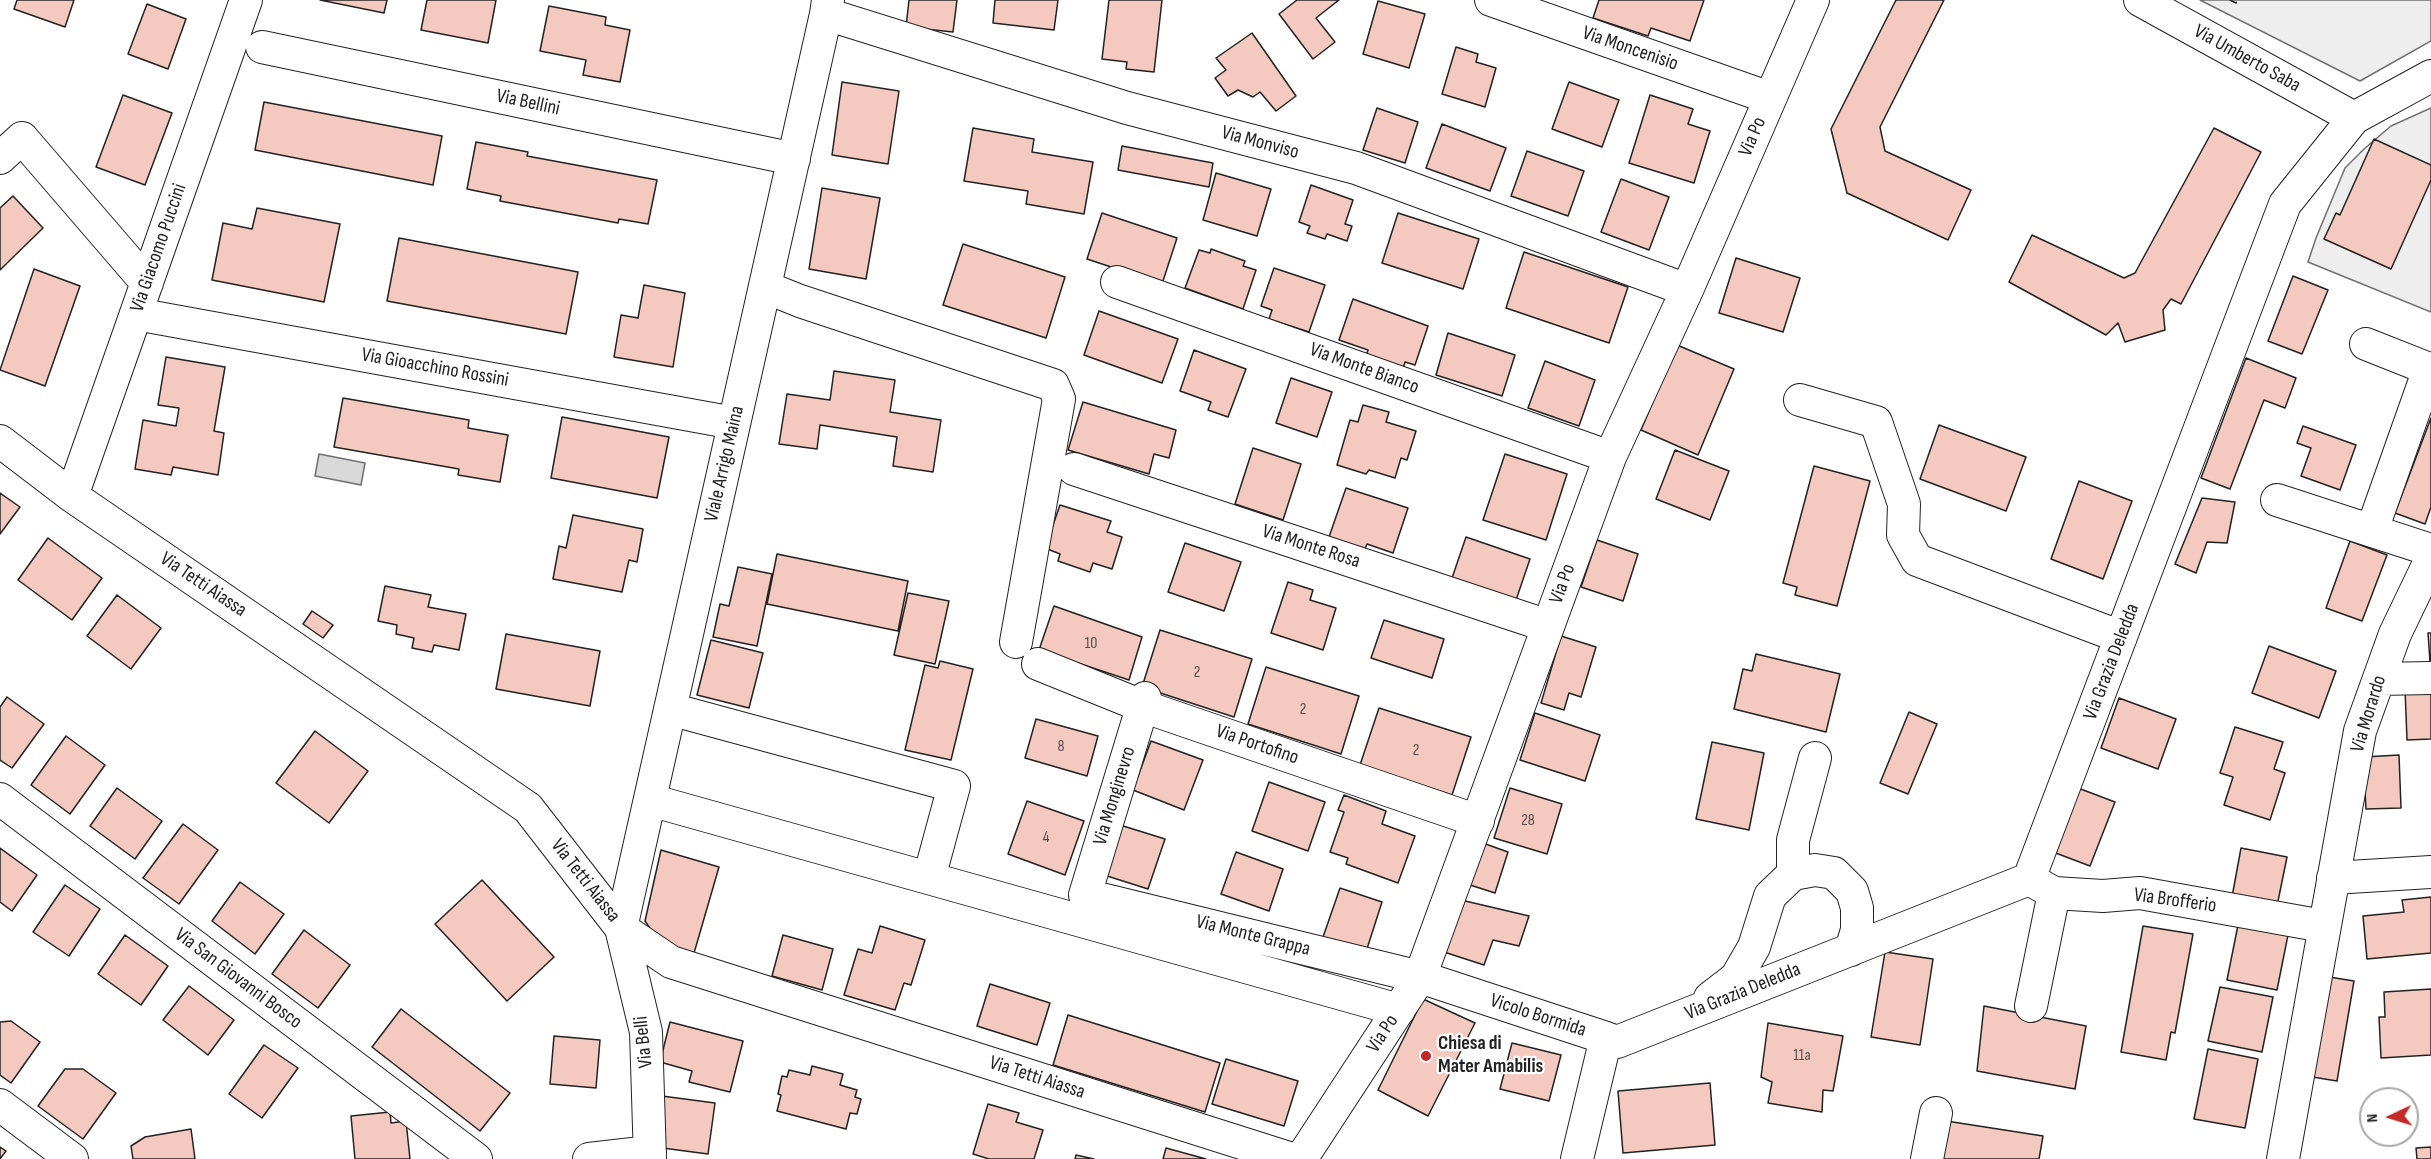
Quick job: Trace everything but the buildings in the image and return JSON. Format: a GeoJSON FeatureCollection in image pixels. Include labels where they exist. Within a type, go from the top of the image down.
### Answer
{"type":"FeatureCollection","features":[{"type":"Feature","properties":{"kind":"street","name":"Via Giacomo Puccini"},"geometry":{"type":"LineString","coordinates":[[72,496],[246,0]]}},
{"type":"Feature","properties":{"kind":"street","name":"Via Moncenisio"},"geometry":{"type":"LineString","coordinates":[[1491,0],[1770,98]]}},
{"type":"Feature","properties":{"kind":"street","name":"Via Po"},"geometry":{"type":"LineString","coordinates":[[1301,1159],[1420,977],[1610,457],[1687,290],[1813,0]]}},
{"type":"Feature","properties":{"kind":"street","name":"Via Umberto Saba"},"geometry":{"type":"LineString","coordinates":[[2140,0],[2354,118]]}},
{"type":"Feature","properties":{"kind":"street","name":"Viale Arrigo Maina"},"geometry":{"type":"LineString","coordinates":[[621,928],[827,7]]}},
{"type":"Feature","properties":{"kind":"street","name":"Via Monviso"},"geometry":{"type":"LineString","coordinates":[[827,7],[1127,108],[1356,168],[1687,290]]}},
{"type":"Feature","properties":{"kind":"street","name":"Via Bellini"},"geometry":{"type":"LineString","coordinates":[[262,47],[794,159]]}},
{"type":"Feature","properties":{"kind":"street","name":"Via Grazia Deledda"},"geometry":{"type":"LineString","coordinates":[[1606,1038],[1617,1042],[1851,950],[2042,886],[2121,637],[2285,204],[2354,118],[2431,76]]}},
{"type":"Feature","properties":{"kind":"street"},"geometry":{"type":"LineString","coordinates":[[0,158],[22,138],[147,283]]}},
{"type":"Feature","properties":{"kind":"street","name":"Via Monte Bianco"},"geometry":{"type":"LineString","coordinates":[[1117,282],[1610,457]]}},
{"type":"Feature","properties":{"kind":"street"},"geometry":{"type":"LineString","coordinates":[[765,287],[800,301],[1053,385],[1059,399],[1016,642]]}},
{"type":"Feature","properties":{"kind":"street","name":"Via Gioacchino Rossini"},"geometry":{"type":"LineString","coordinates":[[136,314],[734,423]]}},
{"type":"Feature","properties":{"kind":"street"},"geometry":{"type":"LineString","coordinates":[[2366,344],[2429,369],[2372,530]]}},
{"type":"Feature","properties":{"kind":"street"},"geometry":{"type":"LineString","coordinates":[[1800,400],[1876,422],[1904,504],[1903,535],[1917,560],[2121,637]]}},
{"type":"Feature","properties":{"kind":"street","name":"Via Tetti Aiassa"},"geometry":{"type":"LineString","coordinates":[[0,441],[72,496],[528,808],[621,928],[670,962],[1292,1159]]}},
{"type":"Feature","properties":{"kind":"street","name":"Via Monte Rosa"},"geometry":{"type":"LineString","coordinates":[[1074,469],[1548,626]]}},
{"type":"Feature","properties":{"kind":"street"},"geometry":{"type":"LineString","coordinates":[[2277,500],[2431,550]]}},
{"type":"Feature","properties":{"kind":"street","name":"Via Morardo"},"geometry":{"type":"LineString","coordinates":[[2283,1159],[2323,926],[2360,731],[2395,634],[2431,559]]}},
{"type":"Feature","properties":{"kind":"street","name":"Via Portofino"},"geometry":{"type":"LineString","coordinates":[[1038,664],[1478,821]]}},
{"type":"Feature","properties":{"kind":"street"},"geometry":{"type":"LineString","coordinates":[[2379,679],[2431,678]]}},
{"type":"Feature","properties":{"kind":"street","name":"Via Monginevro"},"geometry":{"type":"LineString","coordinates":[[1085,895],[1143,702]]}},
{"type":"Feature","properties":{"kind":"street"},"geometry":{"type":"LineString","coordinates":[[670,709],[954,786],[929,878]]}},
{"type":"Feature","properties":{"kind":"street"},"geometry":{"type":"LineString","coordinates":[[1793,874],[1793,840],[1815,758]]}},
{"type":"Feature","properties":{"kind":"street","name":"Via San Giovanni Bosco"},"geometry":{"type":"LineString","coordinates":[[0,799],[476,1159]]}},
{"type":"Feature","properties":{"kind":"street"},"geometry":{"type":"LineString","coordinates":[[650,800],[1399,1010]]}},
{"type":"Feature","properties":{"kind":"street"},"geometry":{"type":"LineString","coordinates":[[1697,1011],[1718,990],[1736,978],[1754,947],[1770,896],[1793,874],[1815,870],[1834,873],[1852,891],[1857,908],[1857,930],[1851,950]]}},
{"type":"Feature","properties":{"kind":"street"},"geometry":{"type":"LineString","coordinates":[[2333,878],[2431,872]]}},
{"type":"Feature","properties":{"kind":"street"},"geometry":{"type":"LineString","coordinates":[[2031,1006],[2042,886]]}},
{"type":"Feature","properties":{"kind":"street","name":"Via Brofferio"},"geometry":{"type":"LineString","coordinates":[[2042,886],[2103,896],[2140,893],[2323,926]]}},
{"type":"Feature","properties":{"kind":"street","name":"Via Monte Grappa"},"geometry":{"type":"LineString","coordinates":[[1085,895],[1420,977]]}},
{"type":"Feature","properties":{"kind":"street","name":"Via Belli"},"geometry":{"type":"LineString","coordinates":[[621,928],[646,1032],[650,1155]]}},
{"type":"Feature","properties":{"kind":"street","name":"Vicolo Bormida"},"geometry":{"type":"LineString","coordinates":[[1420,977],[1606,1038],[1576,1159]]}},
{"type":"Feature","properties":{"kind":"street"},"geometry":{"type":"LineString","coordinates":[[0,1104],[72,1159]]}},
{"type":"Feature","properties":{"kind":"street"},"geometry":{"type":"LineString","coordinates":[[1927,1159],[1936,1113]]}},
{"type":"Feature","properties":{"kind":"street"},"geometry":{"type":"LineString","coordinates":[[589,1159],[650,1155]]}},
{"type":"Feature","properties":{"kind":"shaded area"},"geometry":{"type":"Polygon","coordinates":[[[2200,0],[2431,0],[2431,41],[2360,81],[2200,0]]]}},
{"type":"Feature","properties":{"kind":"shaded area"},"geometry":{"type":"Polygon","coordinates":[[[2431,108],[2431,312],[2308,262],[2345,168],[2391,126],[2431,108]]]}},
{"type":"Feature","properties":{"kind":"shaded area"},"geometry":{"type":"Polygon","coordinates":[[[319,454],[365,463],[361,485],[315,476],[319,454]]]}},
{"type":"Feature","properties":{"kind":"fence"},"geometry":{"type":"LineString","coordinates":[[2230,0],[2236,3],[2238,0]]}},
{"type":"Feature","properties":{"kind":"place","name":"Chiesa di Mater Amabilis"},"geometry":{"type":"Point","coordinates":[1426,1056]}}]}
